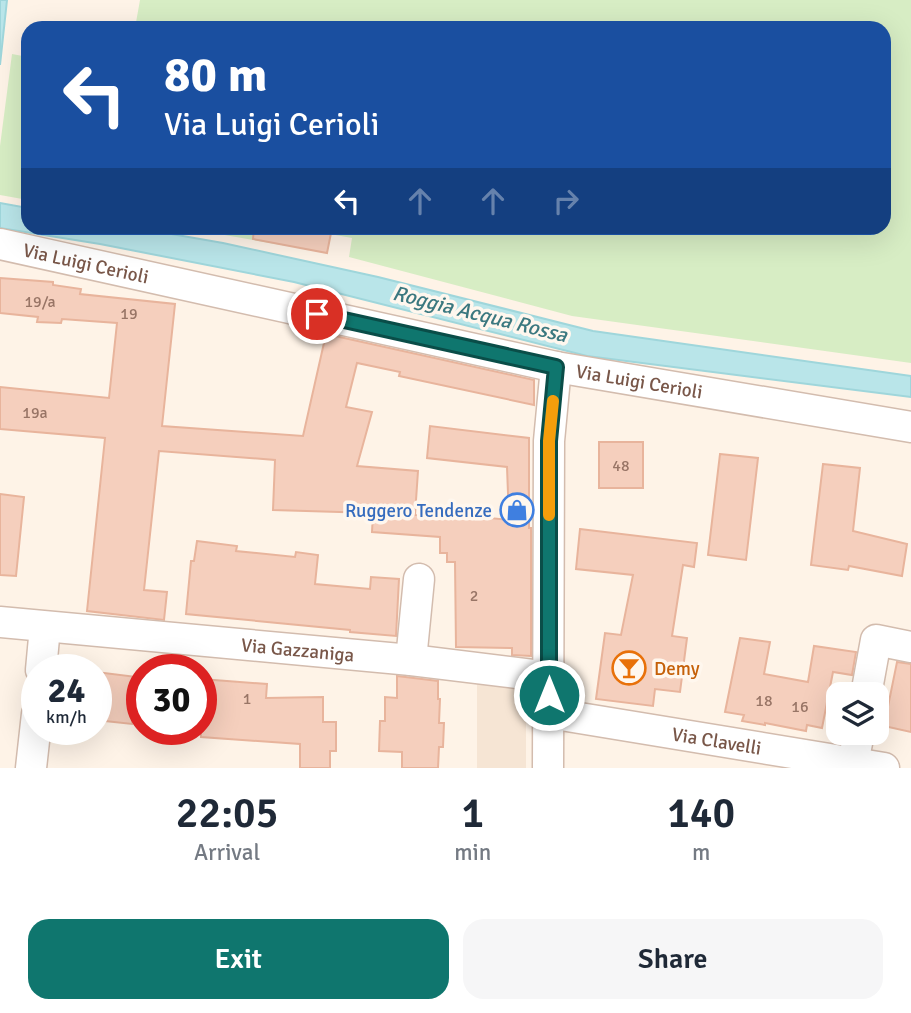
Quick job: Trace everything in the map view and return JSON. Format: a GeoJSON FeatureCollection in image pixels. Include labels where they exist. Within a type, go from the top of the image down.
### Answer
{"type":"FeatureCollection","features":[{"type":"Feature","properties":{"kind":"street","name":"Via Luigi Cerioli"},"geometry":{"type":"LineString","coordinates":[[0,244],[556,367],[911,427]]}},
{"type":"Feature","properties":{"kind":"street"},"geometry":{"type":"LineString","coordinates":[[548,768],[549,441],[556,367]]}},
{"type":"Feature","properties":{"kind":"street"},"geometry":{"type":"LineString","coordinates":[[411,660],[419,579]]}},
{"type":"Feature","properties":{"kind":"street","name":"Via Gazzaniga"},"geometry":{"type":"LineString","coordinates":[[0,622],[411,660],[549,677]]}},
{"type":"Feature","properties":{"kind":"street"},"geometry":{"type":"LineString","coordinates":[[42,654],[45,627]]}},
{"type":"Feature","properties":{"kind":"street"},"geometry":{"type":"LineString","coordinates":[[868,682],[876,640],[911,647]]}},
{"type":"Feature","properties":{"kind":"street","name":"Via Clavelli"},"geometry":{"type":"LineString","coordinates":[[548,713],[855,754],[884,768]]}},
{"type":"Feature","properties":{"kind":"street"},"geometry":{"type":"LineString","coordinates":[[32,768],[34,745]]}},
{"type":"Feature","properties":{"kind":"shaded area"},"geometry":{"type":"Polygon","coordinates":[[[477,684],[526,688],[526,768],[477,768],[477,684]]]}},
{"type":"Feature","properties":{"kind":"green space"},"geometry":{"type":"Polygon","coordinates":[[[140,0],[911,0],[911,363],[572,316],[349,257],[352,238],[336,235],[891,235],[891,21],[136,21],[140,0]]]}},
{"type":"Feature","properties":{"kind":"green space"},"geometry":{"type":"Polygon","coordinates":[[[12,54],[21,56],[21,199],[0,195],[0,146],[12,54]]]}},
{"type":"Feature","properties":{"kind":"green space"},"geometry":{"type":"Polygon","coordinates":[[[225,235],[289,235],[287,246],[225,235]]]}},
{"type":"Feature","properties":{"kind":"water"},"geometry":{"type":"Polygon","coordinates":[[[0,0],[7,0],[0,65],[0,0]]]}},
{"type":"Feature","properties":{"kind":"water"},"geometry":{"type":"Polygon","coordinates":[[[0,203],[21,207],[21,231],[0,228],[0,203]]]}},
{"type":"Feature","properties":{"kind":"water","name":"Roggia Acqua Rossa"},"geometry":{"type":"Polygon","coordinates":[[[44,235],[177,235],[223,243],[378,277],[593,331],[911,376],[911,397],[587,356],[294,282],[44,235]]]}},
{"type":"Feature","properties":{"kind":"building"},"geometry":{"type":"Polygon","coordinates":[[[253,235],[331,235],[327,253],[253,239],[253,235]]]}},
{"type":"Feature","properties":{"kind":"building"},"geometry":{"type":"Polygon","coordinates":[[[0,278],[53,282],[53,285],[81,289],[80,294],[175,304],[162,426],[303,436],[326,334],[534,380],[534,405],[399,376],[400,372],[357,363],[346,407],[372,412],[357,466],[418,471],[415,515],[509,520],[507,467],[427,458],[430,426],[529,438],[531,656],[512,655],[512,648],[456,647],[455,562],[447,562],[447,553],[440,553],[440,537],[372,532],[373,513],[273,510],[275,460],[159,451],[144,590],[167,592],[164,620],[87,611],[105,438],[0,429],[0,387],[109,398],[117,323],[62,319],[61,323],[37,322],[38,317],[0,313],[0,278]]]}},
{"type":"Feature","properties":{"kind":"building"},"geometry":{"type":"Polygon","coordinates":[[[599,442],[643,442],[643,488],[599,488],[599,442]]]}},
{"type":"Feature","properties":{"kind":"building"},"geometry":{"type":"Polygon","coordinates":[[[720,454],[758,458],[746,560],[708,555],[720,454]]]}},
{"type":"Feature","properties":{"kind":"building"},"geometry":{"type":"Polygon","coordinates":[[[823,464],[860,468],[853,531],[907,544],[902,576],[849,566],[848,570],[811,565],[823,464]]]}},
{"type":"Feature","properties":{"kind":"building"},"geometry":{"type":"Polygon","coordinates":[[[0,494],[24,497],[16,576],[0,575],[0,494]]]}},
{"type":"Feature","properties":{"kind":"building"},"geometry":{"type":"Polygon","coordinates":[[[580,529],[697,543],[694,567],[683,565],[672,636],[687,638],[680,692],[655,689],[653,706],[596,699],[605,633],[621,635],[633,575],[576,569],[580,529]]]}},
{"type":"Feature","properties":{"kind":"building"},"geometry":{"type":"Polygon","coordinates":[[[197,541],[237,546],[236,551],[295,557],[296,552],[318,555],[315,584],[370,589],[371,577],[399,579],[396,636],[186,614],[191,561],[194,561],[197,541]]]}},
{"type":"Feature","properties":{"kind":"building"},"geometry":{"type":"Polygon","coordinates":[[[740,638],[770,642],[764,674],[808,682],[814,646],[856,652],[852,675],[833,672],[831,682],[826,682],[826,708],[822,728],[807,725],[806,731],[765,725],[742,721],[744,715],[725,712],[740,638]]]}},
{"type":"Feature","properties":{"kind":"building"},"geometry":{"type":"Polygon","coordinates":[[[897,662],[911,664],[911,732],[889,727],[889,701],[897,662]]]}},
{"type":"Feature","properties":{"kind":"building"},"geometry":{"type":"Polygon","coordinates":[[[112,674],[126,676],[126,723],[112,722],[112,674]]]}},
{"type":"Feature","properties":{"kind":"building"},"geometry":{"type":"Polygon","coordinates":[[[397,676],[438,681],[439,723],[444,723],[443,747],[439,747],[438,768],[402,768],[402,752],[379,751],[380,721],[385,721],[385,697],[397,698],[397,676]]]}},
{"type":"Feature","properties":{"kind":"building"},"geometry":{"type":"Polygon","coordinates":[[[217,680],[267,684],[266,698],[323,697],[323,722],[336,722],[336,751],[330,751],[330,768],[300,768],[300,744],[217,738],[217,680]]]}},
{"type":"Feature","properties":{"kind":"slow traffic"},"geometry":{"type":"LineString","coordinates":[[549,515],[549,441],[553,401]]}},
{"type":"Feature","properties":{"kind":"place","name":"Ruggero Tendenze"},"geometry":{"type":"Point","coordinates":[517,510]}},
{"type":"Feature","properties":{"kind":"place","name":"Demy"},"geometry":{"type":"Point","coordinates":[629,668]}},
{"type":"Feature","properties":{"kind":"route"},"geometry":{"type":"LineString","coordinates":[[317,314],[556,367],[549,441],[549,695]]}}]}
